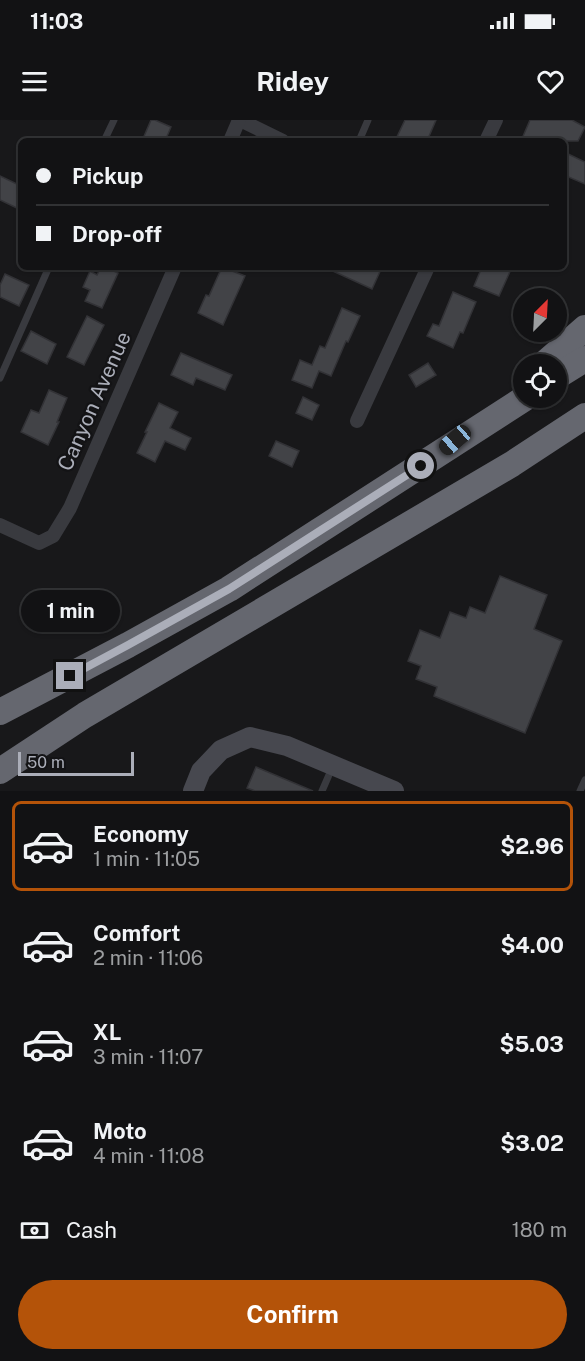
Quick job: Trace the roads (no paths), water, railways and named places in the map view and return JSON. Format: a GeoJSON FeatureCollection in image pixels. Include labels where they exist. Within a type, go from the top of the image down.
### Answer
{"type":"FeatureCollection","features":[{"type":"Feature","properties":{"kind":"highway"},"geometry":{"type":"LineString","coordinates":[[555,354],[585,328]]}},
{"type":"Feature","properties":{"kind":"highway"},"geometry":{"type":"LineString","coordinates":[[567,370],[585,359]]}},
{"type":"Feature","properties":{"kind":"highway"},"geometry":{"type":"LineString","coordinates":[[438,455],[513,391]]}},
{"type":"Feature","properties":{"kind":"highway"},"geometry":{"type":"LineString","coordinates":[[0,712],[229,589],[513,406]]}},
{"type":"Feature","properties":{"kind":"highway"},"geometry":{"type":"LineString","coordinates":[[0,771],[85,715],[512,464],[585,416]]}},
{"type":"Feature","properties":{"kind":"highway"},"geometry":{"type":"LineString","coordinates":[[512,464],[585,427]]}},
{"type":"Feature","properties":{"kind":"highway"},"geometry":{"type":"LineString","coordinates":[[0,755],[85,715]]}},
{"type":"Feature","properties":{"kind":"street"},"geometry":{"type":"LineString","coordinates":[[231,138],[240,120],[277,138]]}},
{"type":"Feature","properties":{"kind":"street"},"geometry":{"type":"LineString","coordinates":[[487,138],[496,120]]}},
{"type":"Feature","properties":{"kind":"street","name":"Canyon Avenue"},"geometry":{"type":"LineString","coordinates":[[0,525],[39,543],[53,536],[70,508],[174,270]]}},
{"type":"Feature","properties":{"kind":"street"},"geometry":{"type":"LineString","coordinates":[[357,421],[427,270]]}},
{"type":"Feature","properties":{"kind":"street"},"geometry":{"type":"LineString","coordinates":[[193,791],[201,771],[221,750],[250,737],[286,746],[394,791]]}},
{"type":"Feature","properties":{"kind":"lane"},"geometry":{"type":"LineString","coordinates":[[105,138],[114,120]]}},
{"type":"Feature","properties":{"kind":"lane"},"geometry":{"type":"LineString","coordinates":[[360,138],[368,120]]}},
{"type":"Feature","properties":{"kind":"lane"},"geometry":{"type":"LineString","coordinates":[[0,378],[48,270]]}},
{"type":"Feature","properties":{"kind":"lane"},"geometry":{"type":"LineString","coordinates":[[322,791],[333,765]]}},
{"type":"Feature","properties":{"kind":"lane"},"geometry":{"type":"LineString","coordinates":[[581,791],[585,780]]}}]}
